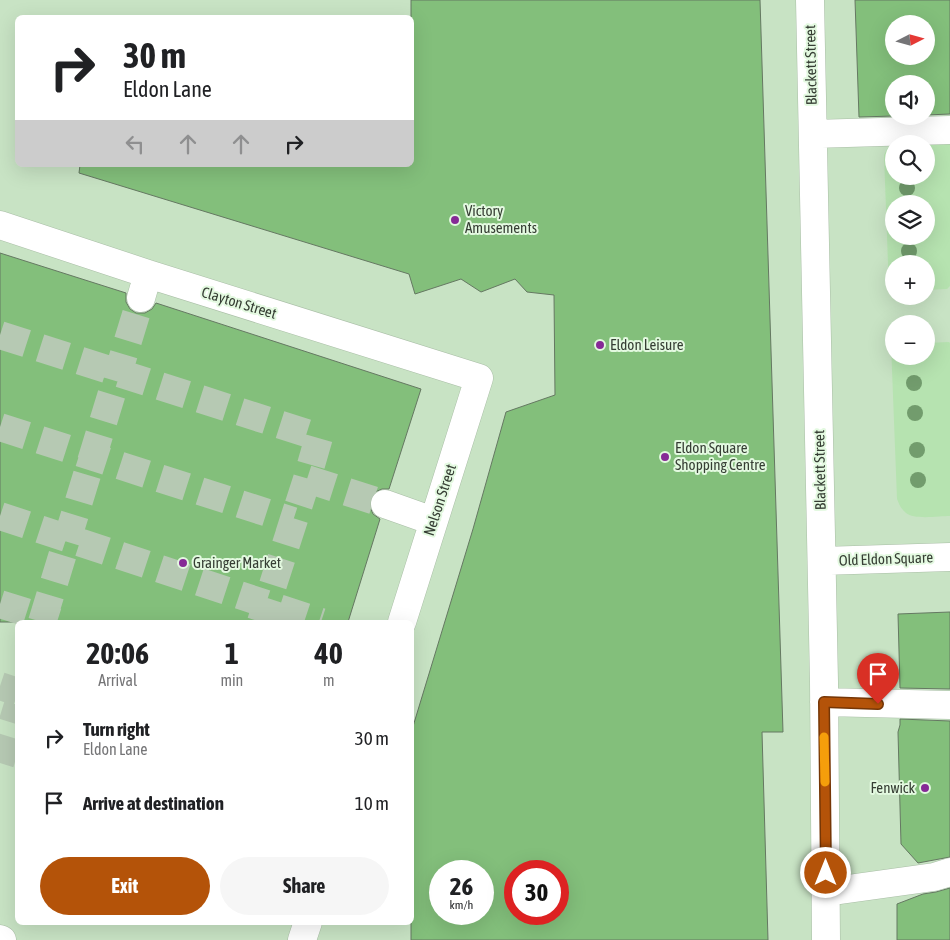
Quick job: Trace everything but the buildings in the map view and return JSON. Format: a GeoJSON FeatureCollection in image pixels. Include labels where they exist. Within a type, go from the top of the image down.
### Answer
{"type":"FeatureCollection","features":[{"type":"Feature","properties":{"kind":"street","name":"Blackett Street"},"geometry":{"type":"LineString","coordinates":[[810,0],[822,561],[826,940]]}},
{"type":"Feature","properties":{"kind":"street"},"geometry":{"type":"LineString","coordinates":[[813,134],[950,130]]}},
{"type":"Feature","properties":{"kind":"street","name":"Clayton Street"},"geometry":{"type":"LineString","coordinates":[[0,225],[144,286],[479,378]]}},
{"type":"Feature","properties":{"kind":"street","name":"Nelson Street"},"geometry":{"type":"LineString","coordinates":[[403,620],[479,378]]}},
{"type":"Feature","properties":{"kind":"street"},"geometry":{"type":"LineString","coordinates":[[384,504],[433,521]]}},
{"type":"Feature","properties":{"kind":"street","name":"Old Eldon Square"},"geometry":{"type":"LineString","coordinates":[[822,561],[950,557]]}},
{"type":"Feature","properties":{"kind":"street"},"geometry":{"type":"LineString","coordinates":[[824,702],[950,705]]}},
{"type":"Feature","properties":{"kind":"street"},"geometry":{"type":"LineString","coordinates":[[826,892],[934,877],[950,872]]}},
{"type":"Feature","properties":{"kind":"street"},"geometry":{"type":"LineString","coordinates":[[302,940],[307,925]]}},
{"type":"Feature","properties":{"kind":"shaded area"},"geometry":{"type":"Polygon","coordinates":[[[0,0],[950,0],[950,940],[0,940],[0,0]]]}},
{"type":"Feature","properties":{"kind":"shaded area"},"geometry":{"type":"Polygon","coordinates":[[[950,138],[950,286],[947,289],[935,290],[935,255],[888,255],[887,245],[935,245],[935,195],[885,195],[885,185],[935,185],[935,139],[950,138]]]}},
{"type":"Feature","properties":{"kind":"shaded area"},"geometry":{"type":"Polygon","coordinates":[[[935,343],[950,343],[950,516],[927,517],[910,515],[904,511],[897,499],[892,365],[935,365],[935,343]]]}},
{"type":"Feature","properties":{"kind":"tunnel"},"geometry":{"type":"LineString","coordinates":[[43,620],[141,298]]}},
{"type":"Feature","properties":{"kind":"tunnel"},"geometry":{"type":"LineString","coordinates":[[0,335],[319,437],[262,620]]}},
{"type":"Feature","properties":{"kind":"tunnel"},"geometry":{"type":"LineString","coordinates":[[0,427],[293,521]]}},
{"type":"Feature","properties":{"kind":"tunnel"},"geometry":{"type":"LineString","coordinates":[[307,479],[385,504]]}},
{"type":"Feature","properties":{"kind":"tunnel"},"geometry":{"type":"LineString","coordinates":[[0,516],[315,620]]}},
{"type":"Feature","properties":{"kind":"tunnel"},"geometry":{"type":"LineString","coordinates":[[0,604],[51,620]]}},
{"type":"Feature","properties":{"kind":"tunnel"},"geometry":{"type":"LineString","coordinates":[[0,686],[15,691]]}},
{"type":"Feature","properties":{"kind":"tunnel"},"geometry":{"type":"LineString","coordinates":[[0,763],[15,715]]}},
{"type":"Feature","properties":{"kind":"slow traffic"},"geometry":{"type":"LineString","coordinates":[[824,737],[825,782]]}},
{"type":"Feature","properties":{"kind":"place","name":"Victory Amusements"},"geometry":{"type":"Point","coordinates":[455,220]}},
{"type":"Feature","properties":{"kind":"place","name":"Eldon Leisure"},"geometry":{"type":"Point","coordinates":[600,345]}},
{"type":"Feature","properties":{"kind":"place","name":"Eldon Square Shopping Centre"},"geometry":{"type":"Point","coordinates":[665,457]}},
{"type":"Feature","properties":{"kind":"place","name":"Grainger Market"},"geometry":{"type":"Point","coordinates":[183,563]}},
{"type":"Feature","properties":{"kind":"place","name":"Fenwick"},"geometry":{"type":"Point","coordinates":[925,788]}},
{"type":"Feature","properties":{"kind":"route"},"geometry":{"type":"LineString","coordinates":[[826,873],[824,702],[878,704]]}}]}
